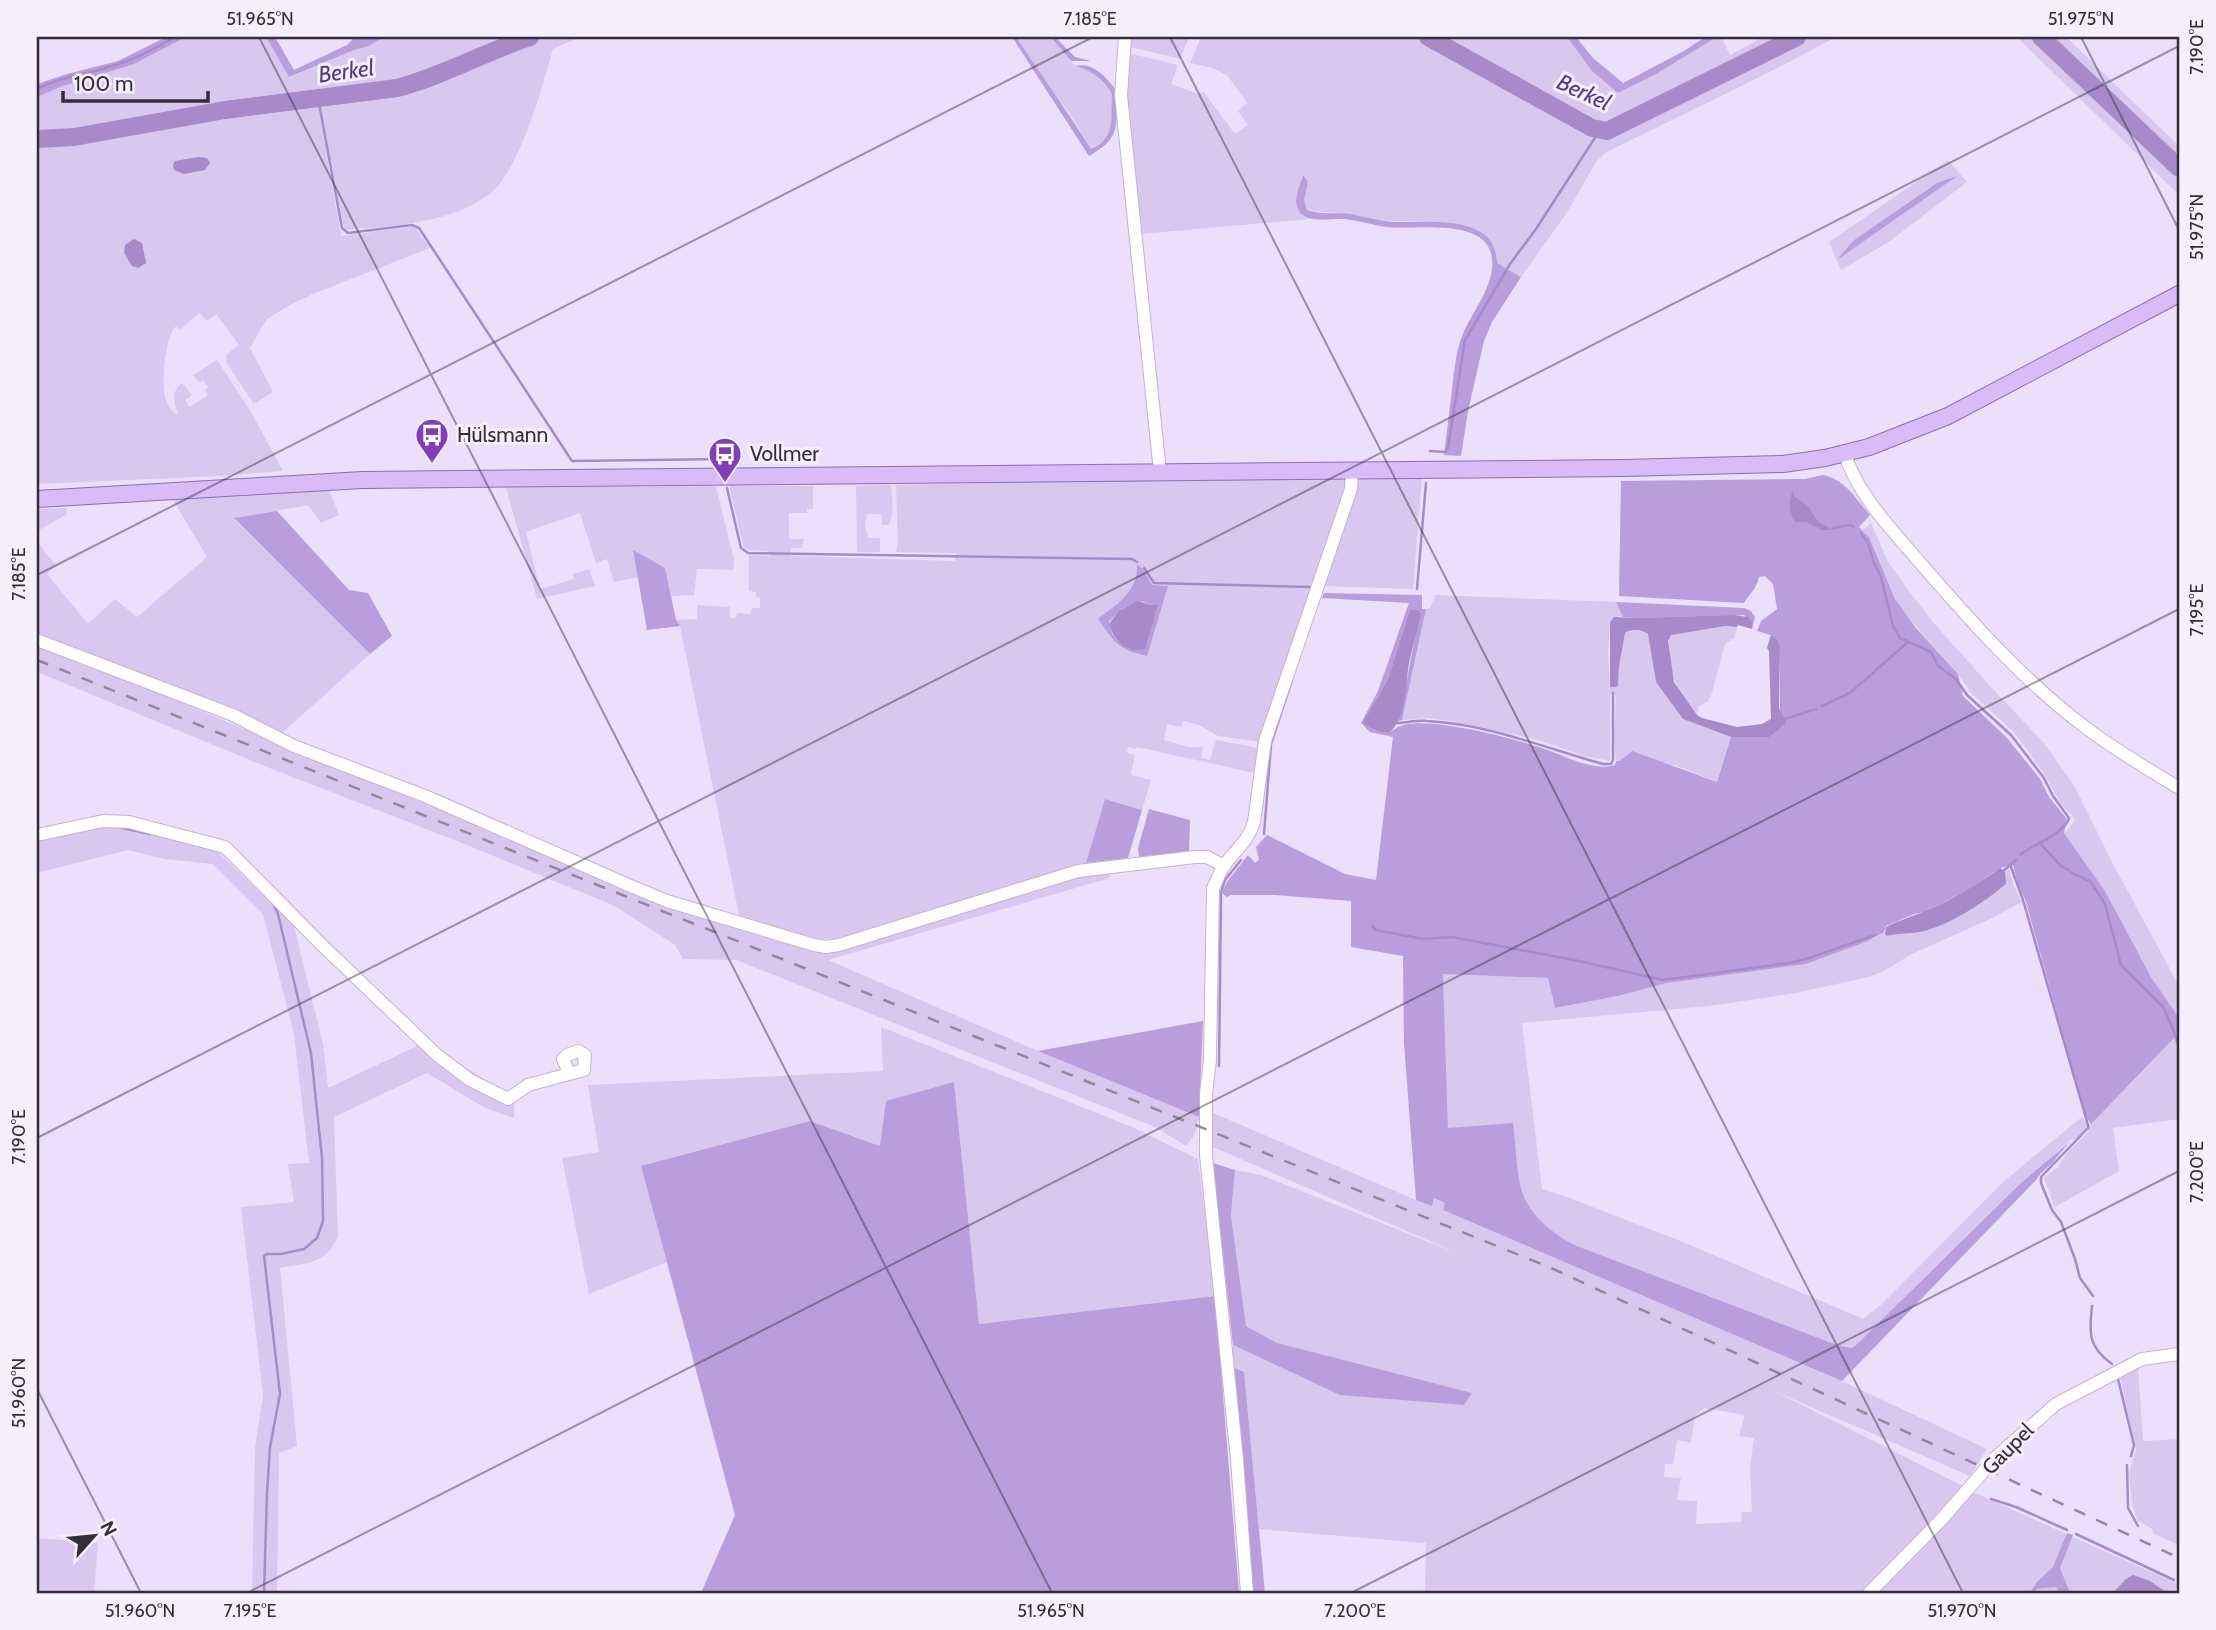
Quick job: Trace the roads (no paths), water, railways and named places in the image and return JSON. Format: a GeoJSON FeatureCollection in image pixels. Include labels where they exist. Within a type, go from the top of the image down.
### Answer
{"type":"FeatureCollection","features":[{"type":"Feature","properties":{"kind":"main road"},"geometry":{"type":"LineString","coordinates":[[37,499],[363,480],[1352,471],[1756,465],[1802,461],[1845,454],[1897,438],[1948,416],[2179,294]]}},
{"type":"Feature","properties":{"kind":"street"},"geometry":{"type":"LineString","coordinates":[[1125,37],[1121,95],[1160,472]]}},
{"type":"Feature","properties":{"kind":"street"},"geometry":{"type":"LineString","coordinates":[[1845,454],[1851,470],[1878,513],[2002,654],[2085,727],[2179,788]]}},
{"type":"Feature","properties":{"kind":"street"},"geometry":{"type":"LineString","coordinates":[[1247,1593],[1237,1459],[1206,1155],[1213,888],[1224,866],[1251,834],[1265,741],[1351,489],[1352,471]]}},
{"type":"Feature","properties":{"kind":"street"},"geometry":{"type":"LineString","coordinates":[[37,640],[233,715],[294,746],[425,796],[667,901],[814,945],[826,947],[839,944],[1078,871],[1195,857],[1207,857],[1224,866]]}},
{"type":"Feature","properties":{"kind":"street"},"geometry":{"type":"LineString","coordinates":[[37,835],[103,821],[129,822],[225,847],[437,1055],[470,1080],[508,1099],[528,1085],[569,1073]]}},
{"type":"Feature","properties":{"kind":"street","name":"Gaupel"},"geometry":{"type":"LineString","coordinates":[[1869,1593],[1941,1520],[2002,1451],[2056,1404],[2142,1359],[2179,1354]]}},
{"type":"Feature","properties":{"kind":"waterway"},"geometry":{"type":"LineString","coordinates":[[37,89],[131,60],[175,37]]}},
{"type":"Feature","properties":{"kind":"waterway","name":"Berkel"},"geometry":{"type":"LineString","coordinates":[[37,139],[74,137],[225,110],[397,88],[530,37]]}},
{"type":"Feature","properties":{"kind":"waterway","name":"Berkel"},"geometry":{"type":"LineString","coordinates":[[1428,37],[1592,128],[1607,131],[1797,37]]}},
{"type":"Feature","properties":{"kind":"waterway","name":"Berkel"},"geometry":{"type":"LineString","coordinates":[[2041,37],[2179,168]]}},
{"type":"Feature","properties":{"kind":"waterway"},"geometry":{"type":"LineString","coordinates":[[318,98],[342,228],[348,233],[412,225],[419,228],[572,461],[726,459]]}},
{"type":"Feature","properties":{"kind":"waterway"},"geometry":{"type":"LineString","coordinates":[[1430,451],[1445,452],[1448,448],[1465,340],[1510,264],[1600,130]]}},
{"type":"Feature","properties":{"kind":"waterway"},"geometry":{"type":"LineString","coordinates":[[1417,589],[1426,483]]}},
{"type":"Feature","properties":{"kind":"waterway"},"geometry":{"type":"LineString","coordinates":[[727,488],[741,548],[748,553],[1132,559],[1137,562]]}},
{"type":"Feature","properties":{"kind":"waterway"},"geometry":{"type":"LineString","coordinates":[[1833,528],[1850,525],[1854,527]]}},
{"type":"Feature","properties":{"kind":"waterway"},"geometry":{"type":"LineString","coordinates":[[1861,533],[1868,543],[1881,577],[1893,626],[1900,638],[1931,652],[1938,666],[1956,679],[1967,695],[2011,735],[2044,778],[2069,818],[2056,833],[2021,854]]}},
{"type":"Feature","properties":{"kind":"waterway"},"geometry":{"type":"LineString","coordinates":[[1144,568],[1154,583],[1312,587]]}},
{"type":"Feature","properties":{"kind":"waterway"},"geometry":{"type":"LineString","coordinates":[[1822,706],[1850,693],[1908,642]]}},
{"type":"Feature","properties":{"kind":"waterway"},"geometry":{"type":"LineString","coordinates":[[1264,834],[1271,744],[1292,680]]}},
{"type":"Feature","properties":{"kind":"waterway"},"geometry":{"type":"LineString","coordinates":[[1395,723],[1423,721],[1472,727],[1611,764],[1613,693]]}},
{"type":"Feature","properties":{"kind":"waterway"},"geometry":{"type":"LineString","coordinates":[[1785,719],[1816,709]]}},
{"type":"Feature","properties":{"kind":"waterway"},"geometry":{"type":"LineString","coordinates":[[122,828],[150,834]]}},
{"type":"Feature","properties":{"kind":"waterway"},"geometry":{"type":"LineString","coordinates":[[2039,842],[2060,865],[2090,881],[2105,904],[2121,965],[2164,1008],[2179,1044]]}},
{"type":"Feature","properties":{"kind":"waterway"},"geometry":{"type":"LineString","coordinates":[[1219,1066],[1221,893],[1225,880],[1241,860]]}},
{"type":"Feature","properties":{"kind":"waterway"},"geometry":{"type":"LineString","coordinates":[[2001,873],[2016,860]]}},
{"type":"Feature","properties":{"kind":"waterway"},"geometry":{"type":"LineString","coordinates":[[2010,864],[2023,900],[2088,1125],[2041,1177],[2041,1183],[2052,1210],[2061,1222],[2080,1278],[2093,1296]]}},
{"type":"Feature","properties":{"kind":"waterway"},"geometry":{"type":"LineString","coordinates":[[264,1593],[270,1447],[280,1394],[264,1256],[304,1249],[317,1238],[323,1221],[322,1158],[311,1053],[278,914],[273,903]]}},
{"type":"Feature","properties":{"kind":"waterway"},"geometry":{"type":"LineString","coordinates":[[1372,926],[1376,930],[1423,939],[1452,937],[1663,980],[1789,963],[1875,935]]}},
{"type":"Feature","properties":{"kind":"waterway"},"geometry":{"type":"LineString","coordinates":[[2092,1306],[2090,1324],[2094,1345],[2112,1364]]}},
{"type":"Feature","properties":{"kind":"waterway"},"geometry":{"type":"LineString","coordinates":[[2118,1379],[2134,1445],[2131,1456]]}},
{"type":"Feature","properties":{"kind":"waterway"},"geometry":{"type":"LineString","coordinates":[[2127,1465],[2128,1508],[2138,1526]]}},
{"type":"Feature","properties":{"kind":"waterway"},"geometry":{"type":"LineString","coordinates":[[1991,1499],[2067,1530]]}},
{"type":"Feature","properties":{"kind":"waterway"},"geometry":{"type":"LineString","coordinates":[[2076,1534],[2174,1580]]}},
{"type":"Feature","properties":{"kind":"railway"},"geometry":{"type":"LineString","coordinates":[[37,660],[1549,1267],[2179,1558]]}},
{"type":"Feature","properties":{"kind":"place","name":"Hülsmann"},"geometry":{"type":"Point","coordinates":[432,465]}},
{"type":"Feature","properties":{"kind":"place","name":"Vollmer"},"geometry":{"type":"Point","coordinates":[725,484]}}]}
